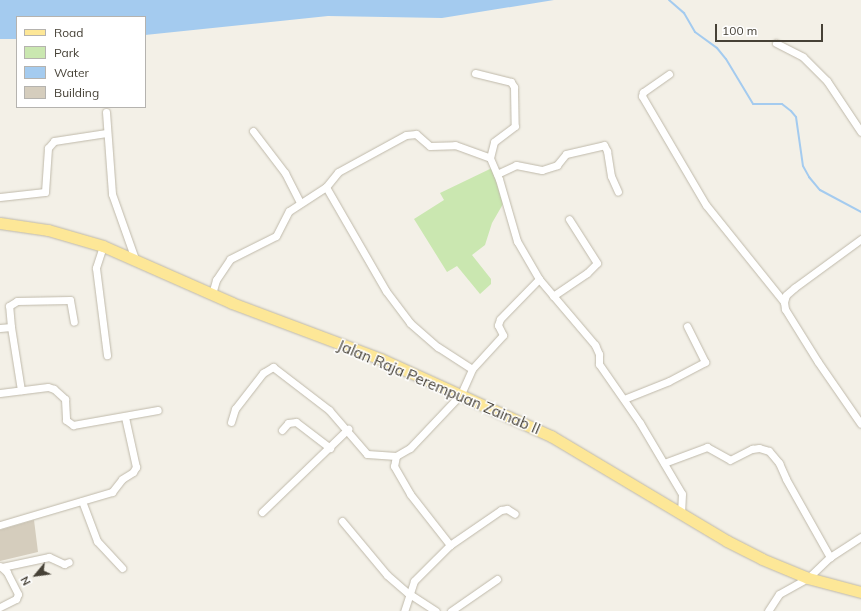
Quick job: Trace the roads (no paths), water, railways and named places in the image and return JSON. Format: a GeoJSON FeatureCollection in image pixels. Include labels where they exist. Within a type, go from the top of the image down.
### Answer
{"type":"FeatureCollection","features":[{"type":"Feature","properties":{"kind":"main road","name":"Jalan Raja Perempuan Zainab II"},"geometry":{"type":"LineString","coordinates":[[0,224],[48,230],[103,246],[212,294],[381,359],[551,436],[727,541],[808,578],[861,592]]}},
{"type":"Feature","properties":{"kind":"street"},"geometry":{"type":"LineString","coordinates":[[776,43],[803,57],[827,81],[861,132]]}},
{"type":"Feature","properties":{"kind":"street"},"geometry":{"type":"LineString","coordinates":[[475,73],[510,82],[514,87],[515,126],[494,142],[490,158],[497,174],[517,241],[539,279],[595,345],[599,354],[598,364],[624,399],[682,494],[681,514]]}},
{"type":"Feature","properties":{"kind":"street"},"geometry":{"type":"LineString","coordinates":[[669,74],[648,88],[642,96],[706,205],[784,302]]}},
{"type":"Feature","properties":{"kind":"street"},"geometry":{"type":"LineString","coordinates":[[106,112],[106,131],[112,194],[135,259]]}},
{"type":"Feature","properties":{"kind":"street"},"geometry":{"type":"LineString","coordinates":[[0,197],[45,192],[48,148],[54,141],[106,131]]}},
{"type":"Feature","properties":{"kind":"street"},"geometry":{"type":"LineString","coordinates":[[253,131],[285,173],[300,202]]}},
{"type":"Feature","properties":{"kind":"street"},"geometry":{"type":"LineString","coordinates":[[212,294],[216,280],[230,260],[276,236],[282,228],[286,214],[300,202],[326,187],[338,172],[406,135],[416,134],[430,146],[455,145],[490,158]]}},
{"type":"Feature","properties":{"kind":"street"},"geometry":{"type":"LineString","coordinates":[[497,174],[516,165],[542,170],[557,166],[566,154],[604,145],[607,151],[610,176],[618,192]]}},
{"type":"Feature","properties":{"kind":"street"},"geometry":{"type":"LineString","coordinates":[[326,187],[386,291],[410,323],[438,347],[472,369]]}},
{"type":"Feature","properties":{"kind":"street"},"geometry":{"type":"LineString","coordinates":[[554,296],[594,268],[597,263],[569,219]]}},
{"type":"Feature","properties":{"kind":"street"},"geometry":{"type":"LineString","coordinates":[[861,239],[794,288],[786,295],[784,302],[785,309],[818,362],[861,424]]}},
{"type":"Feature","properties":{"kind":"street"},"geometry":{"type":"LineString","coordinates":[[103,246],[96,268],[107,355]]}},
{"type":"Feature","properties":{"kind":"street"},"geometry":{"type":"LineString","coordinates":[[230,422],[235,409],[262,373],[274,367],[329,410],[348,429],[367,454],[396,456],[410,448],[460,395],[472,369],[503,335],[498,326],[500,319],[539,279]]}},
{"type":"Feature","properties":{"kind":"street"},"geometry":{"type":"LineString","coordinates":[[21,390],[9,306],[17,301],[66,298],[71,303],[74,322]]}},
{"type":"Feature","properties":{"kind":"street"},"geometry":{"type":"LineString","coordinates":[[624,399],[669,381],[705,362],[687,326]]}},
{"type":"Feature","properties":{"kind":"street"},"geometry":{"type":"LineString","coordinates":[[0,328],[11,327]]}},
{"type":"Feature","properties":{"kind":"street"},"geometry":{"type":"LineString","coordinates":[[0,393],[48,387],[59,392],[65,399],[66,420],[70,425],[125,417],[158,410]]}},
{"type":"Feature","properties":{"kind":"street"},"geometry":{"type":"LineString","coordinates":[[0,525],[112,492],[122,479],[136,470],[125,417]]}},
{"type":"Feature","properties":{"kind":"street"},"geometry":{"type":"LineString","coordinates":[[282,430],[288,423],[296,422],[330,448]]}},
{"type":"Feature","properties":{"kind":"street"},"geometry":{"type":"LineString","coordinates":[[262,512],[348,429]]}},
{"type":"Feature","properties":{"kind":"street"},"geometry":{"type":"LineString","coordinates":[[664,463],[707,447],[730,460],[752,449],[759,448],[769,451],[779,463],[786,479],[830,557]]}},
{"type":"Feature","properties":{"kind":"street"},"geometry":{"type":"LineString","coordinates":[[396,456],[394,466],[410,494],[450,545]]}},
{"type":"Feature","properties":{"kind":"street"},"geometry":{"type":"LineString","coordinates":[[82,501],[97,541],[122,568]]}},
{"type":"Feature","properties":{"kind":"street"},"geometry":{"type":"LineString","coordinates":[[404,611],[408,594],[414,581],[450,545],[500,510],[507,509],[515,514]]}},
{"type":"Feature","properties":{"kind":"street"},"geometry":{"type":"LineString","coordinates":[[342,521],[388,575],[408,594],[436,611]]}},
{"type":"Feature","properties":{"kind":"street"},"geometry":{"type":"LineString","coordinates":[[768,611],[779,594],[808,578],[830,557],[861,537]]}},
{"type":"Feature","properties":{"kind":"street"},"geometry":{"type":"LineString","coordinates":[[0,607],[16,599],[18,594],[1,566],[49,557],[64,564],[69,562]]}},
{"type":"Feature","properties":{"kind":"street"},"geometry":{"type":"LineString","coordinates":[[452,611],[497,579]]}},
{"type":"Feature","properties":{"kind":"water"},"geometry":{"type":"Polygon","coordinates":[[[0,0],[554,0],[442,18],[328,16],[146,35],[146,16],[16,16],[16,39],[0,39],[0,0]]]}},
{"type":"Feature","properties":{"kind":"waterway"},"geometry":{"type":"LineString","coordinates":[[669,0],[684,13],[695,32],[717,48],[726,59],[753,104],[782,104],[791,111],[796,117],[803,166],[809,177],[820,190],[861,212]]}}]}
